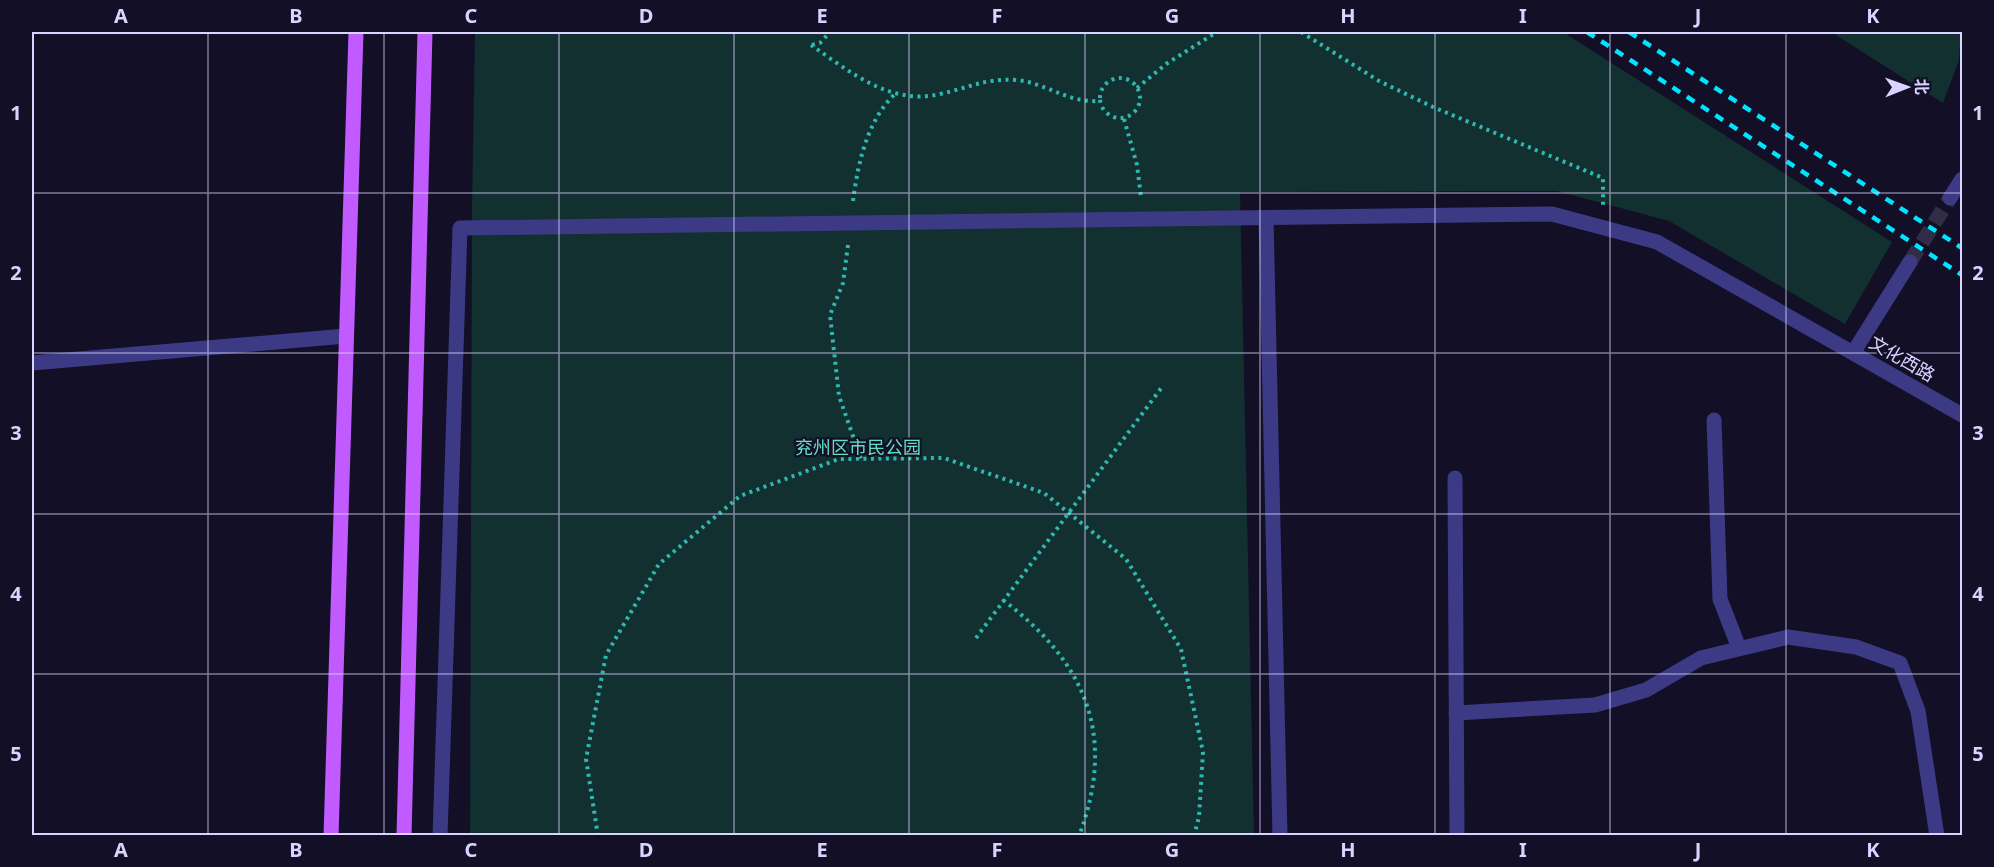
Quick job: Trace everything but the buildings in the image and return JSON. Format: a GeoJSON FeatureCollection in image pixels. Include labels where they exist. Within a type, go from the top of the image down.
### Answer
{"type":"FeatureCollection","features":[{"type":"Feature","properties":{"kind":"main road"},"geometry":{"type":"LineString","coordinates":[[331,836],[356,32]]}},
{"type":"Feature","properties":{"kind":"main road"},"geometry":{"type":"LineString","coordinates":[[404,836],[425,32]]}},
{"type":"Feature","properties":{"kind":"street"},"geometry":{"type":"LineString","coordinates":[[1950,198],[1962,179]]}},
{"type":"Feature","properties":{"kind":"street"},"geometry":{"type":"LineString","coordinates":[[440,836],[460,228],[1552,214],[1657,242],[1853,353]]}},
{"type":"Feature","properties":{"kind":"street"},"geometry":{"type":"LineString","coordinates":[[1266,218],[1280,836]]}},
{"type":"Feature","properties":{"kind":"street","name":"文化西路"},"geometry":{"type":"LineString","coordinates":[[1910,262],[1853,353],[1962,415]]}},
{"type":"Feature","properties":{"kind":"street"},"geometry":{"type":"LineString","coordinates":[[32,363],[346,336]]}},
{"type":"Feature","properties":{"kind":"street"},"geometry":{"type":"LineString","coordinates":[[1714,420],[1720,598],[1739,648]]}},
{"type":"Feature","properties":{"kind":"street"},"geometry":{"type":"LineString","coordinates":[[1455,478],[1457,836]]}},
{"type":"Feature","properties":{"kind":"street"},"geometry":{"type":"LineString","coordinates":[[1456,713],[1595,705],[1646,690],[1701,658],[1788,637],[1856,647],[1900,663],[1918,711],[1937,836]]}},
{"type":"Feature","properties":{"kind":"path"},"geometry":{"type":"LineString","coordinates":[[830,32],[820,43],[811,45],[854,76],[886,91],[914,96],[937,95],[974,83],[998,79],[1037,84],[1082,102],[1099,101]]}},
{"type":"Feature","properties":{"kind":"path"},"geometry":{"type":"LineString","coordinates":[[1137,88],[1166,64],[1217,32]]}},
{"type":"Feature","properties":{"kind":"path"},"geometry":{"type":"LineString","coordinates":[[1301,32],[1379,81],[1433,107],[1603,178],[1603,228]]}},
{"type":"Feature","properties":{"kind":"path"},"geometry":{"type":"LineString","coordinates":[[1113,79],[1127,79],[1137,88],[1140,94],[1138,107],[1124,118],[1112,117],[1106,113],[1099,101],[1102,88],[1113,79]]}},
{"type":"Feature","properties":{"kind":"path"},"geometry":{"type":"LineString","coordinates":[[861,459],[839,396],[830,315],[843,284],[856,177],[864,147],[881,109],[896,93]]}},
{"type":"Feature","properties":{"kind":"path"},"geometry":{"type":"LineString","coordinates":[[1124,118],[1137,165],[1143,219]]}},
{"type":"Feature","properties":{"kind":"path"},"geometry":{"type":"LineString","coordinates":[[976,638],[1162,387]]}},
{"type":"Feature","properties":{"kind":"path"},"geometry":{"type":"LineString","coordinates":[[598,836],[586,759],[606,655],[659,564],[740,496],[839,459],[944,458],[1044,492],[1126,559],[1181,649],[1203,752],[1199,817],[1194,836]]}},
{"type":"Feature","properties":{"kind":"path"},"geometry":{"type":"LineString","coordinates":[[1003,600],[1032,622],[1054,645],[1072,669],[1085,699],[1093,730],[1095,764],[1091,804],[1079,836]]}},
{"type":"Feature","properties":{"kind":"green space","name":"兖州区市民公园"},"geometry":{"type":"Polygon","coordinates":[[[475,32],[1563,32],[1892,242],[1845,324],[1669,221],[1557,191],[1240,192],[1254,835],[470,836],[472,208],[475,32]]]}},
{"type":"Feature","properties":{"kind":"green space"},"geometry":{"type":"Polygon","coordinates":[[[1831,32],[1961,32],[1959,60],[1943,103],[1831,32]]]}},
{"type":"Feature","properties":{"kind":"tunnel"},"geometry":{"type":"LineString","coordinates":[[1910,262],[1950,198]]}},
{"type":"Feature","properties":{"kind":"railway"},"geometry":{"type":"LineString","coordinates":[[1587,32],[1962,275]]}},
{"type":"Feature","properties":{"kind":"railway"},"geometry":{"type":"LineString","coordinates":[[1629,32],[1962,248]]}}]}
